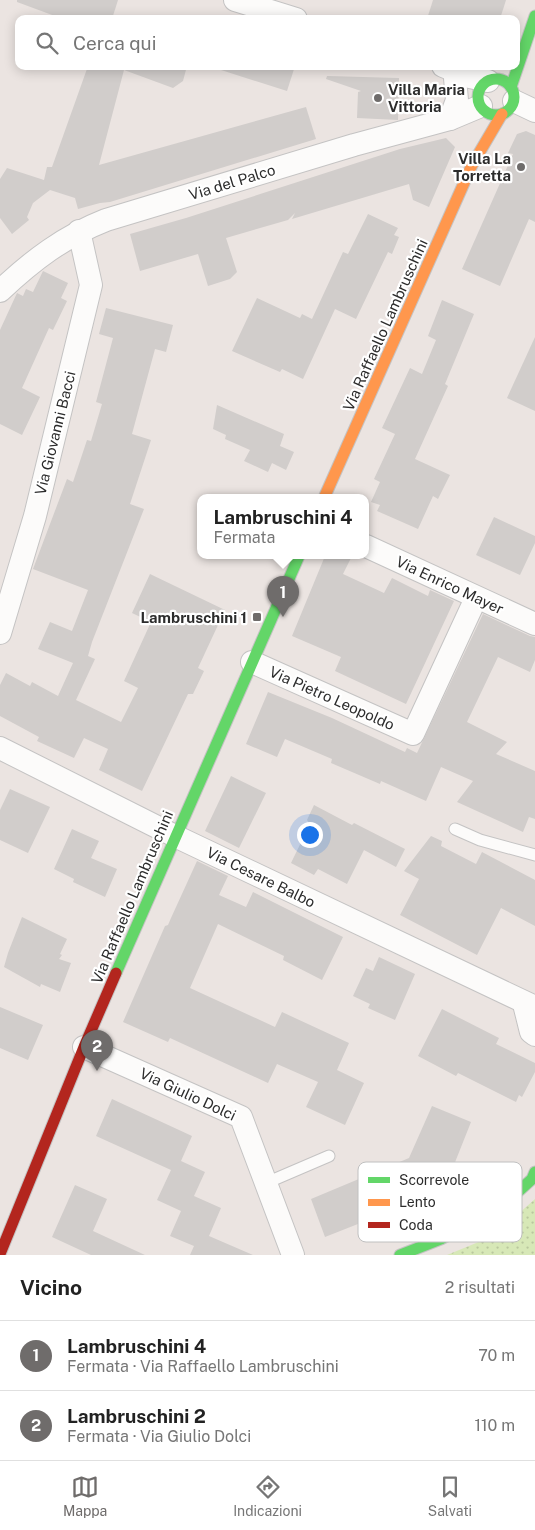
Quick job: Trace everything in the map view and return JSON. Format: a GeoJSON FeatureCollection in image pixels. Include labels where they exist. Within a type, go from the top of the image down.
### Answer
{"type":"FeatureCollection","features":[{"type":"Feature","properties":{"kind":"main road"},"geometry":{"type":"LineString","coordinates":[[520,48],[535,16]]}},
{"type":"Feature","properties":{"kind":"main road"},"geometry":{"type":"LineString","coordinates":[[520,44],[529,32]]}},
{"type":"Feature","properties":{"kind":"main road"},"geometry":{"type":"LineString","coordinates":[[472,165],[493,98],[508,70]]}},
{"type":"Feature","properties":{"kind":"main road"},"geometry":{"type":"LineString","coordinates":[[472,165],[493,98]]}},
{"type":"Feature","properties":{"kind":"main road","name":"Via Raffaello Lambruschini"},"geometry":{"type":"LineString","coordinates":[[326,494],[472,165]]}},
{"type":"Feature","properties":{"kind":"main road","name":"Via Raffaello Lambruschini"},"geometry":{"type":"LineString","coordinates":[[0,1254],[84,1047],[298,559]]}},
{"type":"Feature","properties":{"kind":"main road"},"geometry":{"type":"LineString","coordinates":[[522,1187],[532,1178],[535,1172]]}},
{"type":"Feature","properties":{"kind":"main road"},"geometry":{"type":"LineString","coordinates":[[400,1255],[432,1242]]}},
{"type":"Feature","properties":{"kind":"street"},"geometry":{"type":"LineString","coordinates":[[239,1],[284,10]]}},
{"type":"Feature","properties":{"kind":"street"},"geometry":{"type":"LineString","coordinates":[[449,71],[493,98],[535,111]]}},
{"type":"Feature","properties":{"kind":"street"},"geometry":{"type":"LineString","coordinates":[[449,71],[457,100],[450,119]]}},
{"type":"Feature","properties":{"kind":"street","name":"Via del Palco"},"geometry":{"type":"LineString","coordinates":[[0,291],[27,265],[79,231],[106,220],[354,145],[450,119],[493,98]]}},
{"type":"Feature","properties":{"kind":"street","name":"Via Giovanni Bacci"},"geometry":{"type":"LineString","coordinates":[[0,633],[35,516],[91,285],[79,231]]}},
{"type":"Feature","properties":{"kind":"street","name":"Via Enrico Mayer"},"geometry":{"type":"LineString","coordinates":[[369,547],[535,624]]}},
{"type":"Feature","properties":{"kind":"street","name":"Via Pietro Leopoldo"},"geometry":{"type":"LineString","coordinates":[[252,662],[413,734],[476,598]]}},
{"type":"Feature","properties":{"kind":"street","name":"Via Cesare Balbo"},"geometry":{"type":"LineString","coordinates":[[0,748],[175,836],[530,1005],[531,1032],[535,1035]]}},
{"type":"Feature","properties":{"kind":"street","name":"Via Giulio Dolci"},"geometry":{"type":"LineString","coordinates":[[84,1047],[241,1117],[294,1255]]}},
{"type":"Feature","properties":{"kind":"lane"},"geometry":{"type":"LineString","coordinates":[[455,829],[480,840],[535,855]]}},
{"type":"Feature","properties":{"kind":"lane"},"geometry":{"type":"LineString","coordinates":[[266,1182],[329,1156]]}},
{"type":"Feature","properties":{"kind":"green space"},"geometry":{"type":"Polygon","coordinates":[[[535,1199],[535,1255],[447,1255],[479,1242],[522,1242],[522,1211],[535,1199]]]}},
{"type":"Feature","properties":{"kind":"building"},"geometry":{"type":"Polygon","coordinates":[[[17,0],[118,0],[113,15],[52,15],[17,2],[17,0]]]}},
{"type":"Feature","properties":{"kind":"building"},"geometry":{"type":"Polygon","coordinates":[[[433,0],[506,0],[501,15],[428,15],[433,0]]]}},
{"type":"Feature","properties":{"kind":"building"},"geometry":{"type":"Polygon","coordinates":[[[87,70],[124,70],[99,165],[306,107],[316,139],[110,202],[78,209],[75,198],[50,190],[33,203],[27,217],[29,220],[12,234],[0,218],[0,179],[7,168],[44,180],[47,167],[52,167],[87,70]]]}},
{"type":"Feature","properties":{"kind":"building"},"geometry":{"type":"Polygon","coordinates":[[[124,70],[186,70],[183,81],[173,88],[124,70]]]}},
{"type":"Feature","properties":{"kind":"building"},"geometry":{"type":"Polygon","coordinates":[[[221,70],[294,70],[287,91],[221,70]]]}},
{"type":"Feature","properties":{"kind":"building","name":"Villa Maria Vittoria"},"geometry":{"type":"Polygon","coordinates":[[[327,76],[399,78],[398,120],[357,118],[358,92],[361,91],[326,79],[327,76]]]}},
{"type":"Feature","properties":{"kind":"building"},"geometry":{"type":"Polygon","coordinates":[[[526,131],[535,135],[535,222],[529,219],[500,286],[462,269],[513,154],[508,153],[517,134],[526,131]]]}},
{"type":"Feature","properties":{"kind":"building"},"geometry":{"type":"Polygon","coordinates":[[[446,138],[455,147],[429,207],[413,200],[409,184],[292,219],[295,213],[288,220],[226,238],[237,272],[230,279],[208,286],[198,254],[140,271],[130,234],[186,218],[400,149],[446,138]]]}},
{"type":"Feature","properties":{"kind":"building"},"geometry":{"type":"Polygon","coordinates":[[[368,214],[398,228],[394,235],[399,237],[392,254],[388,252],[356,319],[335,309],[303,379],[282,369],[280,372],[232,351],[257,298],[300,318],[302,314],[312,319],[343,252],[348,254],[368,214]]]}},
{"type":"Feature","properties":{"kind":"building"},"geometry":{"type":"Polygon","coordinates":[[[43,271],[68,283],[61,298],[67,301],[53,330],[49,328],[22,388],[40,397],[22,435],[0,424],[0,330],[17,293],[23,296],[26,289],[33,292],[43,271]]]}},
{"type":"Feature","properties":{"kind":"building"},"geometry":{"type":"Polygon","coordinates":[[[442,300],[474,314],[445,384],[448,386],[415,459],[450,475],[438,499],[433,496],[418,529],[377,511],[380,505],[371,502],[380,482],[374,479],[395,434],[382,428],[410,368],[422,374],[436,340],[428,336],[442,300]]]}},
{"type":"Feature","properties":{"kind":"building"},"geometry":{"type":"Polygon","coordinates":[[[106,308],[173,325],[166,352],[155,349],[132,434],[151,440],[130,504],[144,509],[92,642],[88,656],[95,659],[76,700],[121,722],[138,688],[124,681],[151,622],[132,613],[150,574],[225,610],[198,668],[204,671],[193,694],[188,694],[142,791],[99,770],[108,749],[84,738],[74,758],[37,741],[39,737],[0,716],[0,685],[6,673],[30,686],[32,682],[58,696],[73,663],[38,649],[50,622],[72,631],[88,590],[33,569],[67,479],[73,482],[87,440],[91,441],[102,404],[96,402],[113,338],[99,334],[106,308]]]}},
{"type":"Feature","properties":{"kind":"building"},"geometry":{"type":"Polygon","coordinates":[[[535,337],[535,411],[507,398],[535,337]]]}},
{"type":"Feature","properties":{"kind":"building"},"geometry":{"type":"Polygon","coordinates":[[[217,405],[284,434],[280,446],[294,452],[286,470],[272,463],[268,472],[244,461],[250,450],[225,439],[226,435],[213,429],[217,405]]]}},
{"type":"Feature","properties":{"kind":"building"},"geometry":{"type":"Polygon","coordinates":[[[494,517],[535,536],[535,543],[520,575],[476,555],[494,517]]]}},
{"type":"Feature","properties":{"kind":"building"},"geometry":{"type":"Polygon","coordinates":[[[324,559],[350,559],[343,574],[384,593],[392,578],[428,596],[430,590],[454,601],[406,704],[335,671],[341,657],[292,636],[324,559]]]}},
{"type":"Feature","properties":{"kind":"building"},"geometry":{"type":"Polygon","coordinates":[[[483,614],[535,637],[535,660],[530,672],[498,657],[467,722],[507,742],[496,754],[535,771],[535,819],[529,817],[523,832],[457,802],[473,781],[441,767],[426,801],[381,781],[380,784],[331,763],[332,759],[285,739],[277,757],[246,744],[268,692],[332,718],[405,752],[407,748],[417,753],[483,614]]]}},
{"type":"Feature","properties":{"kind":"building"},"geometry":{"type":"Polygon","coordinates":[[[231,776],[266,793],[239,848],[205,831],[231,776]]]}},
{"type":"Feature","properties":{"kind":"building"},"geometry":{"type":"Polygon","coordinates":[[[10,789],[50,807],[28,853],[0,840],[0,810],[10,789]]]}},
{"type":"Feature","properties":{"kind":"building"},"geometry":{"type":"Polygon","coordinates":[[[314,805],[405,849],[396,867],[364,850],[347,884],[318,869],[314,875],[291,863],[310,824],[307,820],[314,805]]]}},
{"type":"Feature","properties":{"kind":"building"},"geometry":{"type":"Polygon","coordinates":[[[72,829],[99,841],[91,858],[117,869],[105,897],[73,882],[74,879],[54,869],[72,829]]]}},
{"type":"Feature","properties":{"kind":"building"},"geometry":{"type":"Polygon","coordinates":[[[431,836],[442,841],[441,846],[476,864],[482,852],[535,880],[535,926],[501,908],[477,955],[400,915],[419,879],[404,871],[431,836]]]}},
{"type":"Feature","properties":{"kind":"building"},"geometry":{"type":"Polygon","coordinates":[[[197,861],[228,876],[219,895],[246,907],[253,892],[343,937],[322,980],[283,960],[284,956],[218,924],[190,988],[275,1027],[282,1012],[349,1043],[337,1070],[364,1083],[345,1125],[306,1107],[318,1082],[277,1064],[268,1083],[170,1038],[168,1042],[123,1022],[165,926],[168,925],[197,861]]]}},
{"type":"Feature","properties":{"kind":"building"},"geometry":{"type":"Polygon","coordinates":[[[22,917],[67,939],[59,959],[71,963],[60,992],[41,984],[40,987],[4,967],[22,917]]]}},
{"type":"Feature","properties":{"kind":"building"},"geometry":{"type":"Polygon","coordinates":[[[379,957],[415,974],[395,1020],[368,1008],[370,1004],[353,996],[366,968],[373,971],[379,957]]]}},
{"type":"Feature","properties":{"kind":"building"},"geometry":{"type":"Polygon","coordinates":[[[0,1007],[43,1025],[28,1060],[0,1048],[0,1007]]]}},
{"type":"Feature","properties":{"kind":"building"},"geometry":{"type":"Polygon","coordinates":[[[442,1009],[499,1038],[496,1044],[535,1063],[535,1072],[522,1097],[519,1095],[516,1102],[458,1073],[456,1076],[418,1056],[442,1009]]]}},
{"type":"Feature","properties":{"kind":"building"},"geometry":{"type":"Polygon","coordinates":[[[112,1099],[192,1136],[181,1161],[205,1172],[194,1196],[221,1208],[209,1236],[253,1255],[190,1255],[194,1246],[170,1236],[181,1211],[157,1200],[171,1170],[96,1136],[112,1099]]]}},
{"type":"Feature","properties":{"kind":"building"},"geometry":{"type":"Polygon","coordinates":[[[432,1106],[471,1122],[455,1162],[399,1162],[409,1158],[432,1106]]]}},
{"type":"Feature","properties":{"kind":"building"},"geometry":{"type":"Polygon","coordinates":[[[358,1179],[358,1224],[325,1237],[311,1199],[358,1179]]]}},
{"type":"Feature","properties":{"kind":"building"},"geometry":{"type":"Polygon","coordinates":[[[75,1185],[107,1199],[93,1231],[145,1255],[91,1255],[52,1237],[75,1185]]]}},
{"type":"Feature","properties":{"kind":"traffic: fast"},"geometry":{"type":"LineString","coordinates":[[520,60],[535,16]]}},
{"type":"Feature","properties":{"kind":"traffic: fast"},"geometry":{"type":"LineString","coordinates":[[511,87],[517,70]]}},
{"type":"Feature","properties":{"kind":"traffic: fast"},"geometry":{"type":"LineString","coordinates":[[496,79],[509,84],[514,97],[509,110],[496,115],[483,110],[478,97],[483,84],[496,79]]}},
{"type":"Feature","properties":{"kind":"traffic: fast"},"geometry":{"type":"LineString","coordinates":[[116,973],[298,559]]}},
{"type":"Feature","properties":{"kind":"traffic: fast"},"geometry":{"type":"LineString","coordinates":[[522,1188],[532,1179],[535,1172]]}},
{"type":"Feature","properties":{"kind":"traffic: fast"},"geometry":{"type":"LineString","coordinates":[[400,1255],[433,1242]]}},
{"type":"Feature","properties":{"kind":"traffic: slow"},"geometry":{"type":"LineString","coordinates":[[326,494],[472,165],[502,114]]}},
{"type":"Feature","properties":{"kind":"traffic: jam"},"geometry":{"type":"LineString","coordinates":[[0,1254],[116,973]]}},
{"type":"Feature","properties":{"kind":"place","name":"Villa Maria Vittoria"},"geometry":{"type":"Point","coordinates":[378,98]}},
{"type":"Feature","properties":{"kind":"place","name":"Villa La Torretta"},"geometry":{"type":"Point","coordinates":[521,167]}},
{"type":"Feature","properties":{"kind":"place","name":"Lambruschini 1"},"geometry":{"type":"Point","coordinates":[257,617]}},
{"type":"Feature","properties":{"kind":"place","name":"Lambruschini 4"},"geometry":{"type":"Point","coordinates":[283,617]}},
{"type":"Feature","properties":{"kind":"place","name":"Lambruschini 2"},"geometry":{"type":"Point","coordinates":[97,1071]}}]}
